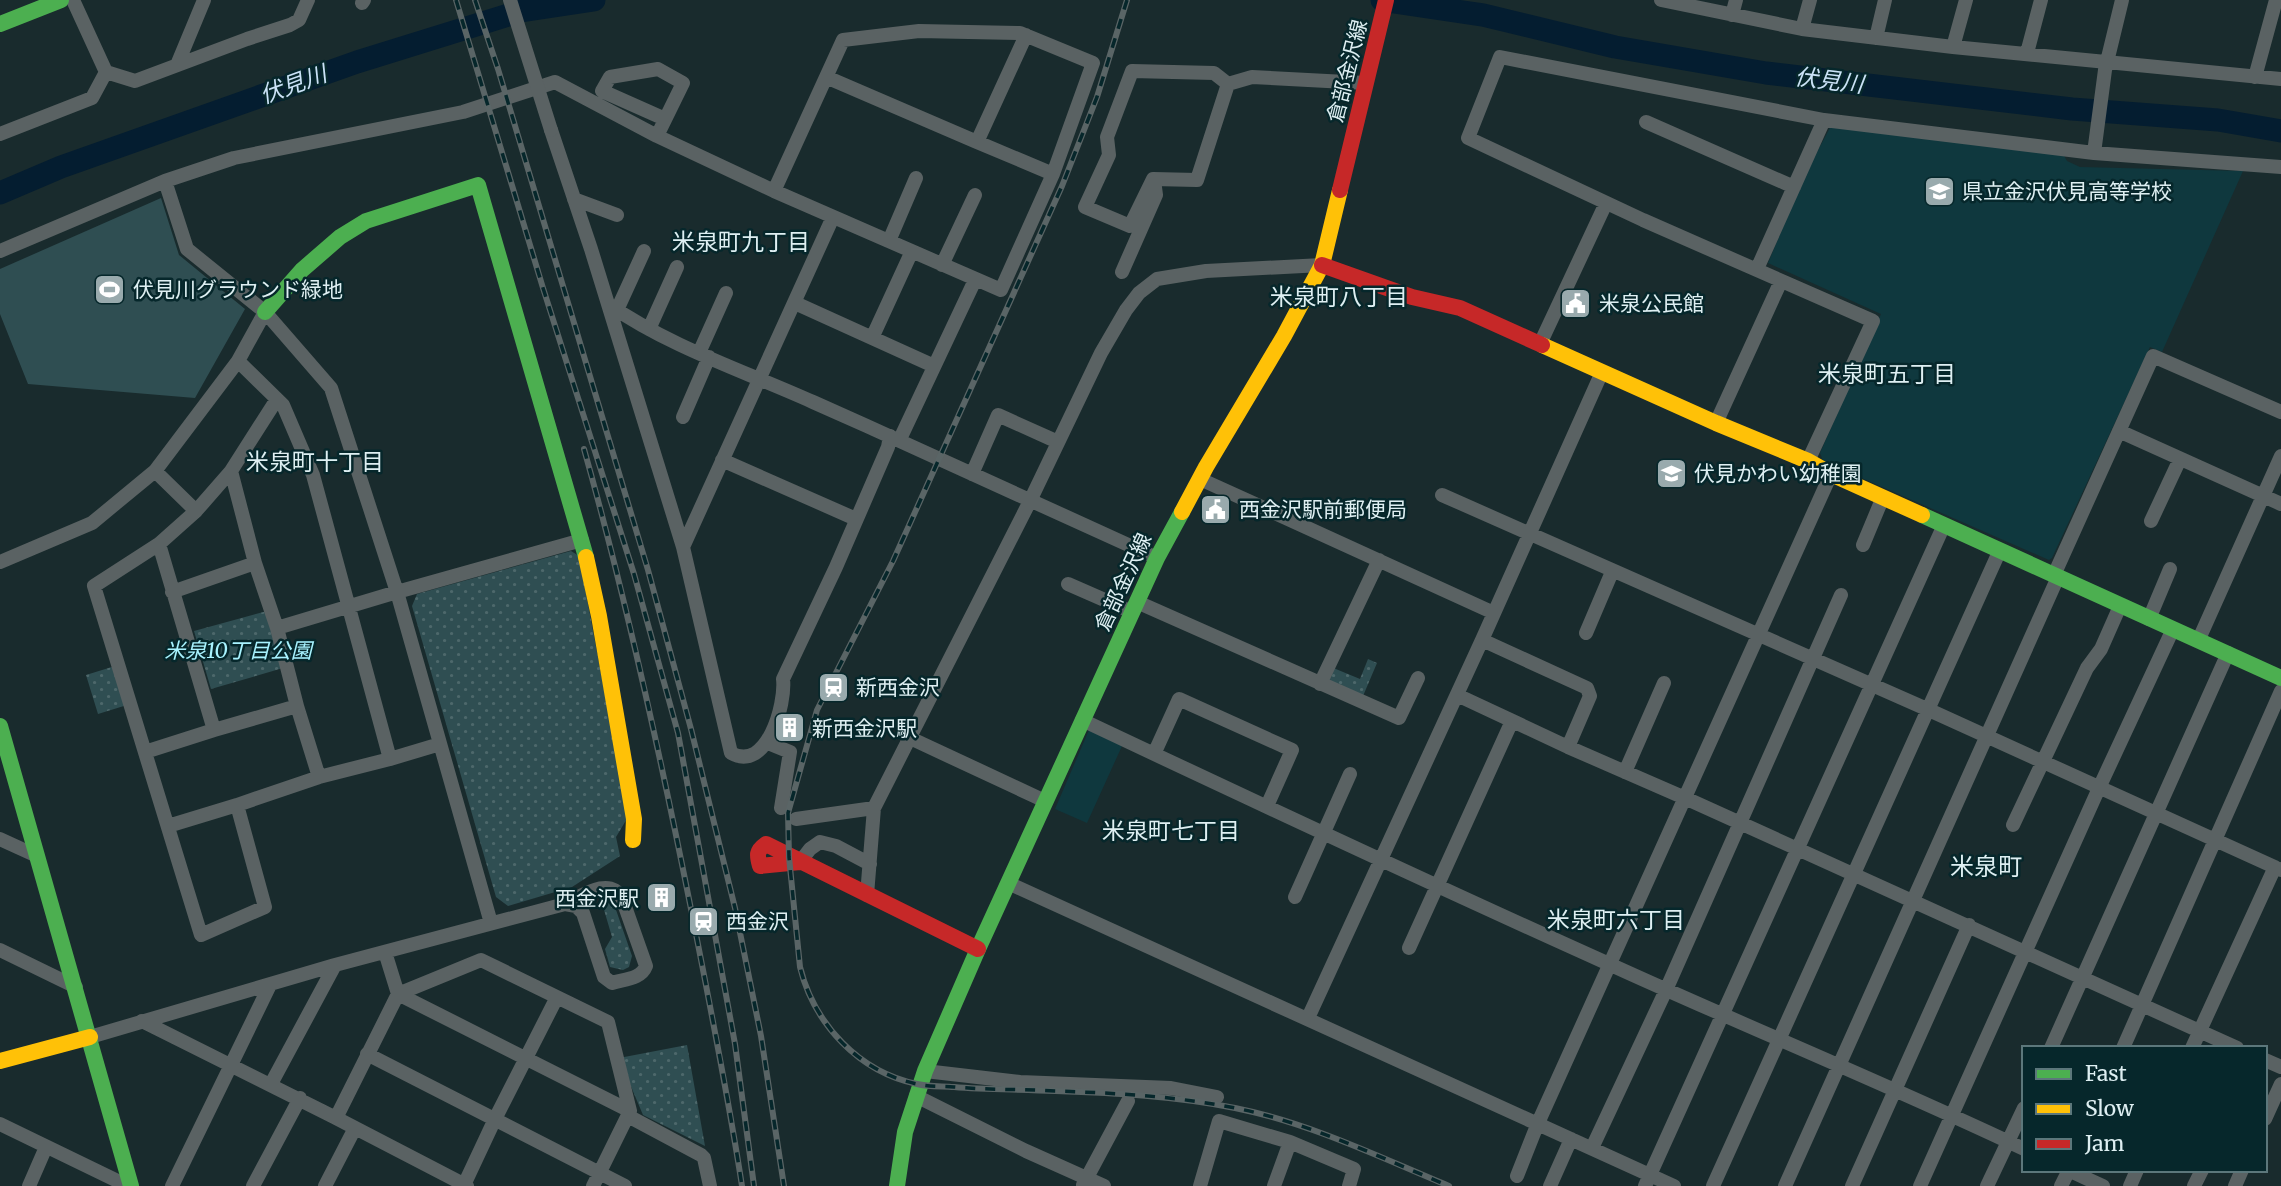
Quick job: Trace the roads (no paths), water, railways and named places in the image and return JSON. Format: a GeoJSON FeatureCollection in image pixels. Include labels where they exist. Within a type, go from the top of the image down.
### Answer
{"type":"FeatureCollection","features":[{"type":"Feature","properties":{"kind":"street"},"geometry":{"type":"LineString","coordinates":[[0,24],[61,0]]}},
{"type":"Feature","properties":{"kind":"street"},"geometry":{"type":"LineString","coordinates":[[73,0],[106,72],[135,80],[290,25],[299,20],[308,0]]}},
{"type":"Feature","properties":{"kind":"street"},"geometry":{"type":"LineString","coordinates":[[177,65],[204,0]]}},
{"type":"Feature","properties":{"kind":"street"},"geometry":{"type":"LineString","coordinates":[[510,0],[612,307],[683,547],[731,753],[740,758],[750,757],[768,743],[785,690],[783,679],[836,567],[888,447],[934,366],[975,280]]}},
{"type":"Feature","properties":{"kind":"street","name":"倉部金沢線"},"geometry":{"type":"LineString","coordinates":[[897,1186],[905,1132],[925,1071],[978,948],[1134,607],[1200,479],[1322,265],[1386,0]]}},
{"type":"Feature","properties":{"kind":"street"},"geometry":{"type":"LineString","coordinates":[[1661,0],[1734,7],[1802,29],[2027,53],[2106,66],[2281,79]]}},
{"type":"Feature","properties":{"kind":"street"},"geometry":{"type":"LineString","coordinates":[[1802,29],[1810,0]]}},
{"type":"Feature","properties":{"kind":"street"},"geometry":{"type":"LineString","coordinates":[[1877,38],[1885,0]]}},
{"type":"Feature","properties":{"kind":"street"},"geometry":{"type":"LineString","coordinates":[[1953,47],[1966,0]]}},
{"type":"Feature","properties":{"kind":"street"},"geometry":{"type":"LineString","coordinates":[[2027,53],[2041,0]]}},
{"type":"Feature","properties":{"kind":"street"},"geometry":{"type":"LineString","coordinates":[[2094,148],[2106,66],[2122,0]]}},
{"type":"Feature","properties":{"kind":"street"},"geometry":{"type":"LineString","coordinates":[[2255,77],[2276,0]]}},
{"type":"Feature","properties":{"kind":"street"},"geometry":{"type":"LineString","coordinates":[[0,251],[165,181],[234,158],[463,112],[555,82],[657,136],[774,191],[1000,290],[1053,174],[1093,63],[1020,33],[919,31],[843,40],[774,191]]}},
{"type":"Feature","properties":{"kind":"street"},"geometry":{"type":"LineString","coordinates":[[978,142],[1026,35]]}},
{"type":"Feature","properties":{"kind":"street"},"geometry":{"type":"LineString","coordinates":[[1808,461],[1873,321],[1606,203],[1468,138],[1500,57],[1824,120],[2281,167]]}},
{"type":"Feature","properties":{"kind":"street"},"geometry":{"type":"LineString","coordinates":[[657,136],[683,83],[658,69],[610,77],[601,91],[665,119]]}},
{"type":"Feature","properties":{"kind":"street"},"geometry":{"type":"LineString","coordinates":[[0,134],[92,98],[106,72]]}},
{"type":"Feature","properties":{"kind":"street"},"geometry":{"type":"LineString","coordinates":[[1153,178],[1130,226],[1085,207],[1109,155],[1107,137],[1132,72],[1214,73],[1228,84]]}},
{"type":"Feature","properties":{"kind":"street"},"geometry":{"type":"LineString","coordinates":[[826,77],[1053,174]]}},
{"type":"Feature","properties":{"kind":"street"},"geometry":{"type":"LineString","coordinates":[[1228,84],[1252,77],[1365,83]]}},
{"type":"Feature","properties":{"kind":"street"},"geometry":{"type":"LineString","coordinates":[[1153,178],[1197,180],[1228,84]]}},
{"type":"Feature","properties":{"kind":"street"},"geometry":{"type":"LineString","coordinates":[[1757,270],[1824,120]]}},
{"type":"Feature","properties":{"kind":"street"},"geometry":{"type":"LineString","coordinates":[[1646,122],[1794,187]]}},
{"type":"Feature","properties":{"kind":"street"},"geometry":{"type":"LineString","coordinates":[[890,242],[916,178]]}},
{"type":"Feature","properties":{"kind":"street"},"geometry":{"type":"LineString","coordinates":[[1122,272],[1156,195],[1153,178]]}},
{"type":"Feature","properties":{"kind":"street"},"geometry":{"type":"LineString","coordinates":[[165,181],[187,249],[265,312],[331,388],[397,592],[491,923]]}},
{"type":"Feature","properties":{"kind":"street"},"geometry":{"type":"LineString","coordinates":[[0,562],[92,523],[155,471],[238,361],[265,312],[302,270],[349,232],[366,221],[478,185],[582,540],[599,616],[635,819],[633,840]]}},
{"type":"Feature","properties":{"kind":"street"},"geometry":{"type":"LineString","coordinates":[[942,265],[975,195]]}},
{"type":"Feature","properties":{"kind":"street"},"geometry":{"type":"LineString","coordinates":[[574,199],[617,215]]}},
{"type":"Feature","properties":{"kind":"street"},"geometry":{"type":"LineString","coordinates":[[1540,344],[1606,203]]}},
{"type":"Feature","properties":{"kind":"street"},"geometry":{"type":"LineString","coordinates":[[683,547],[833,217]]}},
{"type":"Feature","properties":{"kind":"street"},"geometry":{"type":"LineString","coordinates":[[612,307],[644,251]]}},
{"type":"Feature","properties":{"kind":"street"},"geometry":{"type":"LineString","coordinates":[[872,338],[912,251]]}},
{"type":"Feature","properties":{"kind":"street"},"geometry":{"type":"LineString","coordinates":[[867,895],[874,808],[1114,330],[1126,310],[1149,284],[1157,279],[1206,271],[1322,265],[1412,297],[1460,308],[1716,423],[1808,461],[1831,474],[2281,678]]}},
{"type":"Feature","properties":{"kind":"street"},"geometry":{"type":"LineString","coordinates":[[649,329],[677,267]]}},
{"type":"Feature","properties":{"kind":"street"},"geometry":{"type":"LineString","coordinates":[[1716,423],[1781,281]]}},
{"type":"Feature","properties":{"kind":"street"},"geometry":{"type":"LineString","coordinates":[[683,417],[726,293]]}},
{"type":"Feature","properties":{"kind":"street"},"geometry":{"type":"LineString","coordinates":[[794,303],[934,366]]}},
{"type":"Feature","properties":{"kind":"street"},"geometry":{"type":"LineString","coordinates":[[612,307],[632,321],[704,355],[895,438],[1157,558]]}},
{"type":"Feature","properties":{"kind":"street"},"geometry":{"type":"LineString","coordinates":[[1785,1186],[1914,901],[2153,356],[2281,412]]}},
{"type":"Feature","properties":{"kind":"street"},"geometry":{"type":"LineString","coordinates":[[238,361],[283,405],[313,475],[390,759]]}},
{"type":"Feature","properties":{"kind":"street"},"geometry":{"type":"LineString","coordinates":[[1308,1018],[1602,372]]}},
{"type":"Feature","properties":{"kind":"street"},"geometry":{"type":"LineString","coordinates":[[234,806],[237,805],[265,907],[201,935],[94,586],[159,544],[196,511],[231,471],[277,399]]}},
{"type":"Feature","properties":{"kind":"street"},"geometry":{"type":"LineString","coordinates":[[972,474],[998,415],[1058,442]]}},
{"type":"Feature","properties":{"kind":"street"},"geometry":{"type":"LineString","coordinates":[[2119,431],[2281,504]]}},
{"type":"Feature","properties":{"kind":"street"},"geometry":{"type":"LineString","coordinates":[[2199,639],[2281,456]]}},
{"type":"Feature","properties":{"kind":"street"},"geometry":{"type":"LineString","coordinates":[[2151,521],[2180,458]]}},
{"type":"Feature","properties":{"kind":"street"},"geometry":{"type":"LineString","coordinates":[[722,460],[856,519]]}},
{"type":"Feature","properties":{"kind":"street"},"geometry":{"type":"LineString","coordinates":[[155,471],[196,511]]}},
{"type":"Feature","properties":{"kind":"street"},"geometry":{"type":"LineString","coordinates":[[231,471],[255,563],[277,628],[319,777]]}},
{"type":"Feature","properties":{"kind":"street"},"geometry":{"type":"LineString","coordinates":[[1517,1177],[1538,1123],[1831,474]]}},
{"type":"Feature","properties":{"kind":"street"},"geometry":{"type":"LineString","coordinates":[[1200,479],[1494,613]]}},
{"type":"Feature","properties":{"kind":"street"},"geometry":{"type":"LineString","coordinates":[[1442,495],[1929,710],[2278,869],[2193,1046]]}},
{"type":"Feature","properties":{"kind":"street"},"geometry":{"type":"LineString","coordinates":[[1863,545],[1883,497]]}},
{"type":"Feature","properties":{"kind":"street"},"geometry":{"type":"LineString","coordinates":[[1648,1180],[1944,525]]}},
{"type":"Feature","properties":{"kind":"street"},"geometry":{"type":"LineString","coordinates":[[277,628],[582,540]]}},
{"type":"Feature","properties":{"kind":"street"},"geometry":{"type":"LineString","coordinates":[[159,544],[214,730]]}},
{"type":"Feature","properties":{"kind":"street"},"geometry":{"type":"LineString","coordinates":[[1713,1186],[2000,550]]}},
{"type":"Feature","properties":{"kind":"street"},"geometry":{"type":"LineString","coordinates":[[1320,684],[1378,560]]}},
{"type":"Feature","properties":{"kind":"street"},"geometry":{"type":"LineString","coordinates":[[172,592],[255,563]]}},
{"type":"Feature","properties":{"kind":"street"},"geometry":{"type":"LineString","coordinates":[[2149,619],[2170,569]]}},
{"type":"Feature","properties":{"kind":"street"},"geometry":{"type":"LineString","coordinates":[[1586,632],[1612,572]]}},
{"type":"Feature","properties":{"kind":"street"},"geometry":{"type":"LineString","coordinates":[[1069,584],[1134,607],[1399,718],[1418,678]]}},
{"type":"Feature","properties":{"kind":"street"},"geometry":{"type":"LineString","coordinates":[[1592,1148],[1666,990],[1841,595]]}},
{"type":"Feature","properties":{"kind":"street"},"geometry":{"type":"LineString","coordinates":[[2013,825],[2087,668],[2101,649],[2120,606]]}},
{"type":"Feature","properties":{"kind":"street"},"geometry":{"type":"LineString","coordinates":[[1920,1186],[2173,629]]}},
{"type":"Feature","properties":{"kind":"street"},"geometry":{"type":"LineString","coordinates":[[1482,640],[1587,688],[1590,696],[1568,747]]}},
{"type":"Feature","properties":{"kind":"street"},"geometry":{"type":"LineString","coordinates":[[2052,1046],[2228,653]]}},
{"type":"Feature","properties":{"kind":"street"},"geometry":{"type":"LineString","coordinates":[[1625,772],[1664,684]]}},
{"type":"Feature","properties":{"kind":"street"},"geometry":{"type":"LineString","coordinates":[[2124,1046],[2281,691]]}},
{"type":"Feature","properties":{"kind":"street"},"geometry":{"type":"LineString","coordinates":[[1457,695],[2233,1046]]}},
{"type":"Feature","properties":{"kind":"street"},"geometry":{"type":"LineString","coordinates":[[1154,754],[1179,699],[1292,750],[1267,806]]}},
{"type":"Feature","properties":{"kind":"street"},"geometry":{"type":"LineString","coordinates":[[145,752],[297,706]]}},
{"type":"Feature","properties":{"kind":"street"},"geometry":{"type":"LineString","coordinates":[[1083,720],[1610,965],[2022,1148]]}},
{"type":"Feature","properties":{"kind":"street"},"geometry":{"type":"LineString","coordinates":[[1409,948],[1512,721]]}},
{"type":"Feature","properties":{"kind":"street"},"geometry":{"type":"LineString","coordinates":[[0,726],[3,765],[37,856],[130,1186]]}},
{"type":"Feature","properties":{"kind":"street"},"geometry":{"type":"LineString","coordinates":[[910,738],[1045,801]]}},
{"type":"Feature","properties":{"kind":"street"},"geometry":{"type":"LineString","coordinates":[[768,743],[790,752],[781,808]]}},
{"type":"Feature","properties":{"kind":"street"},"geometry":{"type":"LineString","coordinates":[[168,826],[319,777],[440,744]]}},
{"type":"Feature","properties":{"kind":"street"},"geometry":{"type":"LineString","coordinates":[[1295,897],[1350,774]]}},
{"type":"Feature","properties":{"kind":"street"},"geometry":{"type":"LineString","coordinates":[[796,819],[874,808]]}},
{"type":"Feature","properties":{"kind":"street"},"geometry":{"type":"LineString","coordinates":[[0,839],[37,856]]}},
{"type":"Feature","properties":{"kind":"street"},"geometry":{"type":"LineString","coordinates":[[870,864],[836,846],[820,842],[810,849],[800,862],[978,948]]}},
{"type":"Feature","properties":{"kind":"street"},"geometry":{"type":"LineString","coordinates":[[1008,883],[1592,1148],[1648,1180],[1674,1186]]}},
{"type":"Feature","properties":{"kind":"street"},"geometry":{"type":"LineString","coordinates":[[0,1061],[335,965],[565,904],[606,887],[620,896],[645,964],[639,972],[615,976],[606,971],[591,917],[565,904]]}},
{"type":"Feature","properties":{"kind":"street"},"geometry":{"type":"LineString","coordinates":[[1852,1186],[1969,925]]}},
{"type":"Feature","properties":{"kind":"street"},"geometry":{"type":"LineString","coordinates":[[0,950],[76,987]]}},
{"type":"Feature","properties":{"kind":"street"},"geometry":{"type":"LineString","coordinates":[[385,952],[398,994],[629,1114],[701,1155],[710,1186]]}},
{"type":"Feature","properties":{"kind":"street"},"geometry":{"type":"LineString","coordinates":[[336,1118],[398,994],[481,960],[608,1023],[629,1114],[597,1180]]}},
{"type":"Feature","properties":{"kind":"street"},"geometry":{"type":"LineString","coordinates":[[271,1084],[335,965]]}},
{"type":"Feature","properties":{"kind":"street"},"geometry":{"type":"LineString","coordinates":[[172,1186],[270,985]]}},
{"type":"Feature","properties":{"kind":"street"},"geometry":{"type":"LineString","coordinates":[[142,1021],[300,1098],[438,1179],[466,1185],[494,1121],[556,999]]}},
{"type":"Feature","properties":{"kind":"street"},"geometry":{"type":"LineString","coordinates":[[367,1055],[494,1121],[597,1180],[625,1186]]}},
{"type":"Feature","properties":{"kind":"street"},"geometry":{"type":"LineString","coordinates":[[925,1071],[1020,1082],[1171,1088],[1217,1097]]}},
{"type":"Feature","properties":{"kind":"street"},"geometry":{"type":"LineString","coordinates":[[2267,1115],[2281,1084]]}},
{"type":"Feature","properties":{"kind":"street"},"geometry":{"type":"LineString","coordinates":[[916,1096],[1084,1182],[1104,1186]]}},
{"type":"Feature","properties":{"kind":"street"},"geometry":{"type":"LineString","coordinates":[[253,1186],[300,1098]]}},
{"type":"Feature","properties":{"kind":"street"},"geometry":{"type":"LineString","coordinates":[[1084,1182],[1128,1101]]}},
{"type":"Feature","properties":{"kind":"street"},"geometry":{"type":"LineString","coordinates":[[1987,1186],[2022,1112]]}},
{"type":"Feature","properties":{"kind":"street"},"geometry":{"type":"LineString","coordinates":[[1199,1186],[1219,1121],[1290,1142],[1354,1169],[1349,1186]]}},
{"type":"Feature","properties":{"kind":"street"},"geometry":{"type":"LineString","coordinates":[[0,1124],[130,1186]]}},
{"type":"Feature","properties":{"kind":"street"},"geometry":{"type":"LineString","coordinates":[[325,1186],[355,1128]]}},
{"type":"Feature","properties":{"kind":"street"},"geometry":{"type":"LineString","coordinates":[[1550,1186],[1572,1139]]}},
{"type":"Feature","properties":{"kind":"street"},"geometry":{"type":"LineString","coordinates":[[1274,1186],[1290,1142]]}},
{"type":"Feature","properties":{"kind":"street"},"geometry":{"type":"LineString","coordinates":[[29,1186],[46,1147]]}},
{"type":"Feature","properties":{"kind":"street"},"geometry":{"type":"LineString","coordinates":[[2072,1172],[2103,1186]]}},
{"type":"Feature","properties":{"kind":"waterway","name":"伏見川"},"geometry":{"type":"LineString","coordinates":[[0,193],[61,167],[357,62],[521,11],[594,0]]}},
{"type":"Feature","properties":{"kind":"waterway","name":"伏見川"},"geometry":{"type":"LineString","coordinates":[[1382,0],[1483,15],[1615,47],[1766,73],[2072,109],[2218,120],[2281,131]]}},
{"type":"Feature","properties":{"kind":"railway"},"geometry":{"type":"LineString","coordinates":[[456,0],[543,288],[634,574],[678,733],[735,1044],[754,1186]]}},
{"type":"Feature","properties":{"kind":"railway"},"geometry":{"type":"LineString","coordinates":[[475,0],[648,570],[691,729],[735,908],[761,1036],[784,1186]]}},
{"type":"Feature","properties":{"kind":"railway"},"geometry":{"type":"LineString","coordinates":[[1127,0],[1097,97],[1062,186],[893,561],[817,710],[788,813],[789,857],[800,967],[816,1008],[828,1026],[858,1057],[896,1078],[926,1086],[1122,1094],[1235,1108],[1290,1122],[1449,1186]]}},
{"type":"Feature","properties":{"kind":"railway"},"geometry":{"type":"LineString","coordinates":[[584,449],[629,622],[668,797],[742,1186]]}},
{"type":"Feature","properties":{"kind":"place","name":"県立金沢伏見高等学校"},"geometry":{"type":"Point","coordinates":[1939,191]}},
{"type":"Feature","properties":{"kind":"place","name":"伏見川グラウンド緑地"},"geometry":{"type":"Point","coordinates":[110,289]}},
{"type":"Feature","properties":{"kind":"place","name":"米泉公民館"},"geometry":{"type":"Point","coordinates":[1576,303]}},
{"type":"Feature","properties":{"kind":"place","name":"伏見かわい幼稚園"},"geometry":{"type":"Point","coordinates":[1671,473]}},
{"type":"Feature","properties":{"kind":"place","name":"西金沢駅前郵便局"},"geometry":{"type":"Point","coordinates":[1216,509]}},
{"type":"Feature","properties":{"kind":"place","name":"新西金沢"},"geometry":{"type":"Point","coordinates":[833,687]}},
{"type":"Feature","properties":{"kind":"place","name":"新西金沢駅"},"geometry":{"type":"Point","coordinates":[789,728]}},
{"type":"Feature","properties":{"kind":"place","name":"西金沢駅"},"geometry":{"type":"Point","coordinates":[662,898]}},
{"type":"Feature","properties":{"kind":"place","name":"西金沢"},"geometry":{"type":"Point","coordinates":[703,921]}},
{"type":"Feature","properties":{"kind":"district","name":"米泉町九丁目"},"geometry":{"type":"Point","coordinates":[741,241]}},
{"type":"Feature","properties":{"kind":"district","name":"米泉町八丁目"},"geometry":{"type":"Point","coordinates":[1339,296]}},
{"type":"Feature","properties":{"kind":"district","name":"米泉町五丁目"},"geometry":{"type":"Point","coordinates":[1887,373]}},
{"type":"Feature","properties":{"kind":"district","name":"米泉町十丁目"},"geometry":{"type":"Point","coordinates":[315,461]}},
{"type":"Feature","properties":{"kind":"district","name":"米泉町七丁目"},"geometry":{"type":"Point","coordinates":[1171,830]}},
{"type":"Feature","properties":{"kind":"district","name":"米泉町"},"geometry":{"type":"Point","coordinates":[1986,866]}},
{"type":"Feature","properties":{"kind":"district","name":"米泉町六丁目"},"geometry":{"type":"Point","coordinates":[1616,919]}},
{"type":"Feature","properties":{"kind":"park label","name":"米泉10丁目公園"},"geometry":{"type":"Point","coordinates":[238,650]}}]}
